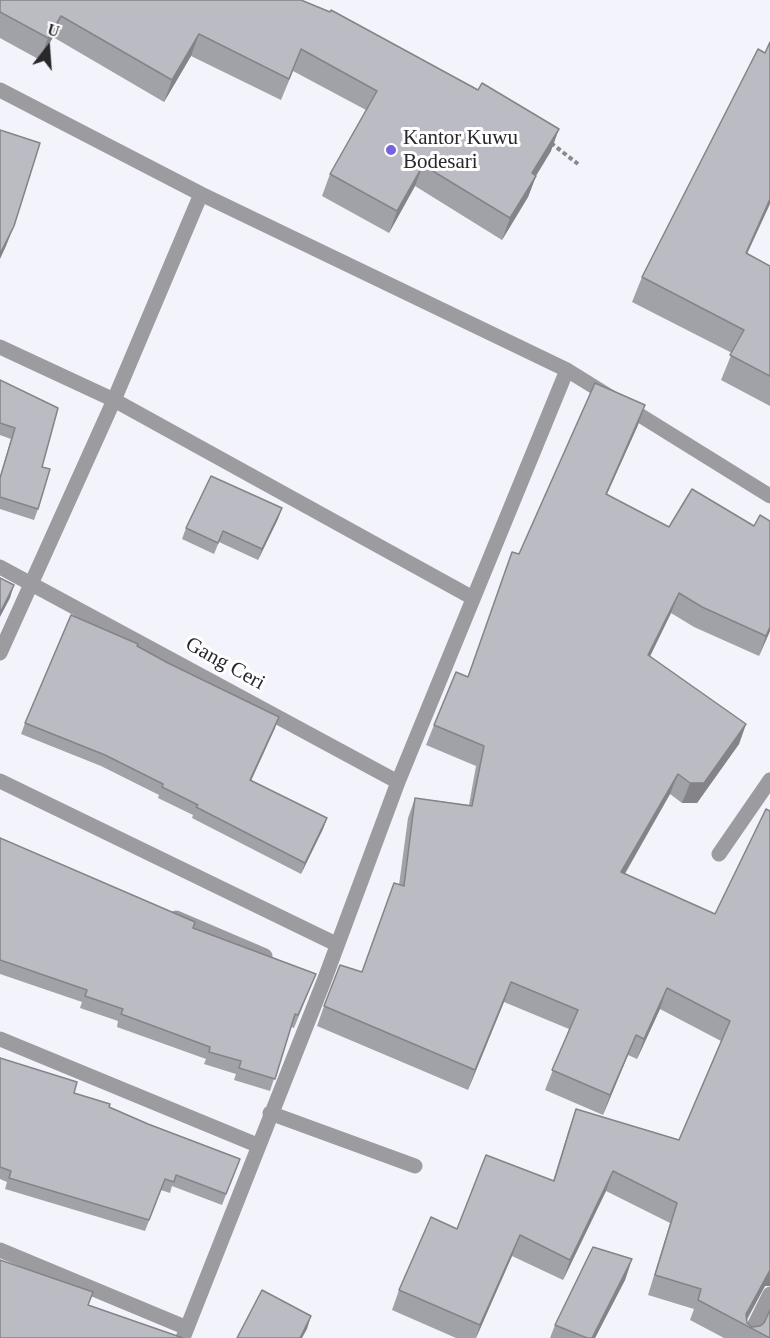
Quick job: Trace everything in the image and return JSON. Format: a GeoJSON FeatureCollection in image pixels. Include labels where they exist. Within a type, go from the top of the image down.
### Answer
{"type":"FeatureCollection","features":[{"type":"Feature","properties":{"kind":"street"},"geometry":{"type":"LineString","coordinates":[[0,90],[201,194],[567,370],[770,496]]}},
{"type":"Feature","properties":{"kind":"street"},"geometry":{"type":"LineString","coordinates":[[0,653],[114,400],[201,194]]}},
{"type":"Feature","properties":{"kind":"street"},"geometry":{"type":"LineString","coordinates":[[0,347],[114,400],[473,598]]}},
{"type":"Feature","properties":{"kind":"street"},"geometry":{"type":"LineString","coordinates":[[0,1250],[185,1333],[319,979],[336,944],[398,782],[567,370]]}},
{"type":"Feature","properties":{"kind":"street","name":"Gang Ceri"},"geometry":{"type":"LineString","coordinates":[[0,567],[33,582],[398,782]]}},
{"type":"Feature","properties":{"kind":"street"},"geometry":{"type":"LineString","coordinates":[[718,854],[770,780]]}},
{"type":"Feature","properties":{"kind":"street"},"geometry":{"type":"LineString","coordinates":[[0,781],[336,944]]}},
{"type":"Feature","properties":{"kind":"street"},"geometry":{"type":"LineString","coordinates":[[162,912],[281,963]]}},
{"type":"Feature","properties":{"kind":"street"},"geometry":{"type":"LineString","coordinates":[[0,1039],[257,1145]]}},
{"type":"Feature","properties":{"kind":"street"},"geometry":{"type":"LineString","coordinates":[[270,1113],[415,1166]]}},
{"type":"Feature","properties":{"kind":"street"},"geometry":{"type":"LineString","coordinates":[[748,1338],[763,1321],[770,1294]]}},
{"type":"Feature","properties":{"kind":"path"},"geometry":{"type":"LineString","coordinates":[[545,136],[558,150],[578,164]]}},
{"type":"Feature","properties":{"kind":"building"},"geometry":{"type":"Polygon","coordinates":[[[0,0],[301,0],[330,12],[331,10],[478,90],[482,83],[559,129],[532,173],[536,176],[510,218],[423,165],[397,211],[330,174],[377,91],[301,49],[289,79],[199,34],[172,80],[61,16],[48,38],[0,12],[0,0]]]}},
{"type":"Feature","properties":{"kind":"building"},"geometry":{"type":"Polygon","coordinates":[[[770,42],[770,199],[746,253],[770,266],[770,376],[730,355],[744,330],[642,277],[758,49],[765,53],[770,42]]]}},
{"type":"Feature","properties":{"kind":"building"},"geometry":{"type":"Polygon","coordinates":[[[0,130],[40,143],[14,226],[0,254],[0,130]]]}},
{"type":"Feature","properties":{"kind":"building"},"geometry":{"type":"Polygon","coordinates":[[[0,380],[58,408],[42,467],[50,469],[38,509],[0,497],[0,478],[15,428],[0,423],[0,380]]]}},
{"type":"Feature","properties":{"kind":"building"},"geometry":{"type":"Polygon","coordinates":[[[595,383],[645,405],[606,494],[669,527],[692,489],[754,526],[760,515],[770,521],[770,627],[766,636],[702,607],[679,593],[648,655],[746,724],[704,783],[690,783],[678,774],[621,872],[715,914],[766,809],[770,811],[770,1270],[746,1314],[747,1323],[752,1327],[760,1326],[764,1323],[770,1310],[770,1338],[698,1300],[701,1289],[655,1275],[677,1203],[613,1171],[570,1260],[520,1235],[480,1325],[399,1290],[431,1217],[457,1229],[486,1155],[554,1181],[576,1109],[679,1140],[730,1021],[667,988],[644,1039],[636,1035],[610,1095],[552,1070],[578,1010],[511,982],[475,1070],[324,1006],[340,965],[362,972],[394,883],[404,886],[415,798],[472,806],[484,746],[434,725],[456,672],[468,677],[512,552],[519,554],[595,383]]]}},
{"type":"Feature","properties":{"kind":"building"},"geometry":{"type":"Polygon","coordinates":[[[211,476],[282,508],[262,549],[223,531],[218,543],[186,528],[211,476]]]}},
{"type":"Feature","properties":{"kind":"building"},"geometry":{"type":"Polygon","coordinates":[[[0,578],[14,585],[0,613],[0,578]]]}},
{"type":"Feature","properties":{"kind":"building"},"geometry":{"type":"Polygon","coordinates":[[[71,615],[138,644],[137,646],[168,663],[279,717],[250,780],[327,818],[305,863],[196,807],[198,805],[162,787],[163,784],[105,755],[25,723],[71,615]]]}},
{"type":"Feature","properties":{"kind":"building"},"geometry":{"type":"Polygon","coordinates":[[[0,838],[195,922],[193,928],[316,974],[298,1015],[295,1014],[275,1079],[239,1068],[241,1061],[209,1052],[210,1047],[121,1014],[123,1009],[85,996],[87,990],[0,960],[0,838]]]}},
{"type":"Feature","properties":{"kind":"building"},"geometry":{"type":"Polygon","coordinates":[[[0,1058],[77,1082],[74,1093],[110,1104],[109,1107],[148,1124],[240,1159],[226,1194],[176,1175],[174,1182],[165,1179],[149,1220],[9,1178],[11,1171],[0,1167],[0,1058]]]}},
{"type":"Feature","properties":{"kind":"building"},"geometry":{"type":"Polygon","coordinates":[[[593,1247],[632,1259],[592,1338],[587,1338],[555,1325],[593,1247]]]}},
{"type":"Feature","properties":{"kind":"building"},"geometry":{"type":"Polygon","coordinates":[[[0,1260],[93,1292],[88,1305],[183,1338],[0,1338],[0,1260]]]}},
{"type":"Feature","properties":{"kind":"building"},"geometry":{"type":"Polygon","coordinates":[[[262,1290],[311,1316],[300,1338],[237,1338],[262,1290]]]}},
{"type":"Feature","properties":{"kind":"place","name":"Kantor Kuwu Bodesari"},"geometry":{"type":"Point","coordinates":[391,150]}}]}
